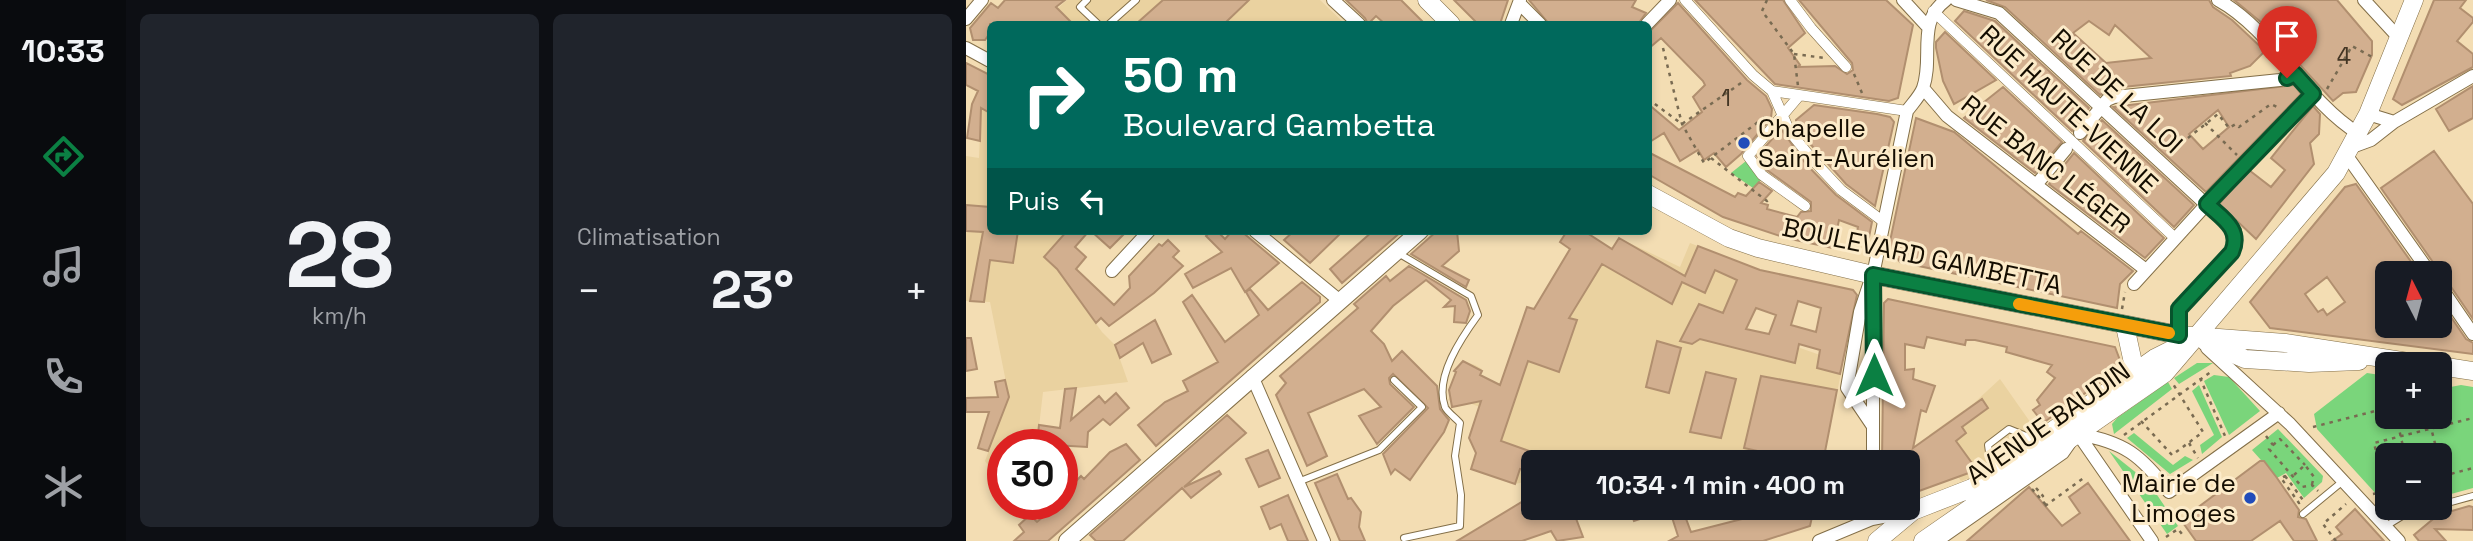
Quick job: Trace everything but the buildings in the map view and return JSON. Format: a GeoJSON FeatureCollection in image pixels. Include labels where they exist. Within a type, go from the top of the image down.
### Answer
{"type":"FeatureCollection","features":[{"type":"Feature","properties":{"kind":"main road"},"geometry":{"type":"LineString","coordinates":[[1427,0],[1448,21]]}},
{"type":"Feature","properties":{"kind":"main road"},"geometry":{"type":"LineString","coordinates":[[2188,336],[2336,173],[2368,114],[2414,0]]}},
{"type":"Feature","properties":{"kind":"main road","name":"BOULEVARD GAMBETTA"},"geometry":{"type":"LineString","coordinates":[[1652,196],[1729,238],[1758,248],[1873,275],[2123,319],[2188,336],[2245,359],[2309,363],[2375,360]]}},
{"type":"Feature","properties":{"kind":"main road"},"geometry":{"type":"LineString","coordinates":[[2123,319],[2135,372]]}},
{"type":"Feature","properties":{"kind":"main road","name":"AVENUE BAUDIN"},"geometry":{"type":"LineString","coordinates":[[1935,539],[2073,427],[2135,372],[2188,336]]}},
{"type":"Feature","properties":{"kind":"main road","name":"AVENUE BAUDIN"},"geometry":{"type":"LineString","coordinates":[[1920,509],[1961,494],[2038,440],[2073,427],[2165,373],[2188,336]]}},
{"type":"Feature","properties":{"kind":"main road"},"geometry":{"type":"LineString","coordinates":[[2452,368],[2473,371]]}},
{"type":"Feature","properties":{"kind":"main road","name":"AVENUE BAUDIN"},"geometry":{"type":"LineString","coordinates":[[1877,541],[1902,520]]}},
{"type":"Feature","properties":{"kind":"street"},"geometry":{"type":"LineString","coordinates":[[966,19],[982,0]]}},
{"type":"Feature","properties":{"kind":"street"},"geometry":{"type":"LineString","coordinates":[[1333,0],[1356,21]]}},
{"type":"Feature","properties":{"kind":"street"},"geometry":{"type":"LineString","coordinates":[[1650,21],[1670,0]]}},
{"type":"Feature","properties":{"kind":"street"},"geometry":{"type":"LineString","coordinates":[[1685,0],[1753,75],[1772,92],[1790,132],[1822,169],[1841,190],[1884,222]]}},
{"type":"Feature","properties":{"kind":"street"},"geometry":{"type":"LineString","coordinates":[[1790,0],[1846,67]]}},
{"type":"Feature","properties":{"kind":"street"},"geometry":{"type":"LineString","coordinates":[[1903,0],[1927,26]]}},
{"type":"Feature","properties":{"kind":"street"},"geometry":{"type":"LineString","coordinates":[[1874,427],[1847,388],[1860,312],[1873,275],[1908,111],[1923,88],[1927,26],[1933,12],[1945,0]]}},
{"type":"Feature","properties":{"kind":"street","name":"RUE DE LA LOI"},"geometry":{"type":"LineString","coordinates":[[1956,0],[1999,13],[2230,226],[2236,238],[2232,252],[2179,309],[2188,336]]}},
{"type":"Feature","properties":{"kind":"street"},"geometry":{"type":"LineString","coordinates":[[2218,0],[2241,16],[2315,96],[2352,146],[2423,261]]}},
{"type":"Feature","properties":{"kind":"street"},"geometry":{"type":"LineString","coordinates":[[2364,0],[2399,38]]}},
{"type":"Feature","properties":{"kind":"street"},"geometry":{"type":"LineString","coordinates":[[1512,21],[1519,1],[1537,21]]}},
{"type":"Feature","properties":{"kind":"street","name":"RUE HAUTE-VIENNE"},"geometry":{"type":"LineString","coordinates":[[1933,12],[2175,238]]}},
{"type":"Feature","properties":{"kind":"street"},"geometry":{"type":"LineString","coordinates":[[966,48],[987,59]]}},
{"type":"Feature","properties":{"kind":"street"},"geometry":{"type":"LineString","coordinates":[[2036,185],[2101,106],[2114,97],[2280,80],[2295,74]]}},
{"type":"Feature","properties":{"kind":"street"},"geometry":{"type":"LineString","coordinates":[[2352,146],[2371,140],[2394,122],[2473,76]]}},
{"type":"Feature","properties":{"kind":"street","name":"RUE BANC LÉGER"},"geometry":{"type":"LineString","coordinates":[[1923,88],[1947,116],[2146,270]]}},
{"type":"Feature","properties":{"kind":"street"},"geometry":{"type":"LineString","coordinates":[[1772,92],[1908,111]]}},
{"type":"Feature","properties":{"kind":"street"},"geometry":{"type":"LineString","coordinates":[[1799,96],[1782,110],[1748,156],[1762,175],[1805,205]]}},
{"type":"Feature","properties":{"kind":"street"},"geometry":{"type":"LineString","coordinates":[[2130,285],[2245,162],[2315,96]]}},
{"type":"Feature","properties":{"kind":"street"},"geometry":{"type":"LineString","coordinates":[[2368,114],[2394,122]]}},
{"type":"Feature","properties":{"kind":"street"},"geometry":{"type":"LineString","coordinates":[[1112,271],[1145,235]]}},
{"type":"Feature","properties":{"kind":"street"},"geometry":{"type":"LineString","coordinates":[[1260,235],[1340,301]]}},
{"type":"Feature","properties":{"kind":"street"},"geometry":{"type":"LineString","coordinates":[[1067,541],[1416,235]]}},
{"type":"Feature","properties":{"kind":"street"},"geometry":{"type":"LineString","coordinates":[[1873,275],[1873,450]]}},
{"type":"Feature","properties":{"kind":"street"},"geometry":{"type":"LineString","coordinates":[[2452,303],[2473,334]]}},
{"type":"Feature","properties":{"kind":"street"},"geometry":{"type":"LineString","coordinates":[[2188,336],[2278,413],[2399,541]]}},
{"type":"Feature","properties":{"kind":"street"},"geometry":{"type":"LineString","coordinates":[[1252,376],[1324,541]]}},
{"type":"Feature","properties":{"kind":"street"},"geometry":{"type":"LineString","coordinates":[[2073,427],[2116,442],[2154,472],[2169,492],[2278,413]]}},
{"type":"Feature","properties":{"kind":"street"},"geometry":{"type":"LineString","coordinates":[[2073,427],[2152,541]]}},
{"type":"Feature","properties":{"kind":"street","name":"AVENUE BAUDIN"},"geometry":{"type":"LineString","coordinates":[[1819,541],[1859,520]]}},
{"type":"Feature","properties":{"kind":"street"},"geometry":{"type":"LineString","coordinates":[[1870,541],[1872,520]]}},
{"type":"Feature","properties":{"kind":"lane"},"geometry":{"type":"LineString","coordinates":[[1087,0],[1080,7],[1095,21]]}},
{"type":"Feature","properties":{"kind":"lane"},"geometry":{"type":"LineString","coordinates":[[1112,21],[1136,0]]}},
{"type":"Feature","properties":{"kind":"lane"},"geometry":{"type":"LineString","coordinates":[[1397,252],[1409,262],[1471,296],[1478,315],[1459,340],[1443,386],[1445,408],[1460,423],[1455,456],[1461,495],[1460,526],[1405,538]]}},
{"type":"Feature","properties":{"kind":"lane"},"geometry":{"type":"LineString","coordinates":[[1298,482],[1379,450],[1422,407],[1394,380]]}},
{"type":"Feature","properties":{"kind":"lane"},"geometry":{"type":"LineString","coordinates":[[1992,474],[1988,445],[2009,429],[2038,440]]}},
{"type":"Feature","properties":{"kind":"lane"},"geometry":{"type":"LineString","coordinates":[[2303,514],[2343,481]]}},
{"type":"Feature","properties":{"kind":"lane"},"geometry":{"type":"LineString","coordinates":[[2452,502],[2473,496]]}},
{"type":"Feature","properties":{"kind":"lane"},"geometry":{"type":"LineString","coordinates":[[2386,526],[2396,520]]}},
{"type":"Feature","properties":{"kind":"path"},"geometry":{"type":"LineString","coordinates":[[1767,0],[1762,11],[1794,54],[1799,96]]}},
{"type":"Feature","properties":{"kind":"path"},"geometry":{"type":"LineString","coordinates":[[2315,96],[2331,85],[2352,46],[2374,58]]}},
{"type":"Feature","properties":{"kind":"path"},"geometry":{"type":"LineString","coordinates":[[1663,48],[1682,124],[1704,163],[1782,110]]}},
{"type":"Feature","properties":{"kind":"path"},"geometry":{"type":"LineString","coordinates":[[1794,54],[1821,59],[1835,55]]}},
{"type":"Feature","properties":{"kind":"path"},"geometry":{"type":"LineString","coordinates":[[1846,67],[1858,78],[1866,106]]}},
{"type":"Feature","properties":{"kind":"path"},"geometry":{"type":"LineString","coordinates":[[1682,124],[1753,75]]}},
{"type":"Feature","properties":{"kind":"path"},"geometry":{"type":"LineString","coordinates":[[1652,102],[1682,124]]}},
{"type":"Feature","properties":{"kind":"path"},"geometry":{"type":"LineString","coordinates":[[2160,161],[2218,114],[2229,128],[2236,124],[2239,127],[2271,104],[2277,107]]}},
{"type":"Feature","properties":{"kind":"path"},"geometry":{"type":"LineString","coordinates":[[2205,123],[2245,162]]}},
{"type":"Feature","properties":{"kind":"path"},"geometry":{"type":"LineString","coordinates":[[1711,158],[1767,201]]}},
{"type":"Feature","properties":{"kind":"path"},"geometry":{"type":"LineString","coordinates":[[2123,319],[2130,285]]}},
{"type":"Feature","properties":{"kind":"path"},"geometry":{"type":"LineString","coordinates":[[2121,437],[2200,378],[2220,369]]}},
{"type":"Feature","properties":{"kind":"path"},"geometry":{"type":"LineString","coordinates":[[2200,378],[2231,448]]}},
{"type":"Feature","properties":{"kind":"path"},"geometry":{"type":"LineString","coordinates":[[2141,421],[2172,455],[2203,432],[2179,393]]}},
{"type":"Feature","properties":{"kind":"path"},"geometry":{"type":"LineString","coordinates":[[2313,426],[2375,411]]}},
{"type":"Feature","properties":{"kind":"path"},"geometry":{"type":"LineString","coordinates":[[2452,424],[2473,418]]}},
{"type":"Feature","properties":{"kind":"path"},"geometry":{"type":"LineString","coordinates":[[2399,429],[2401,443]]}},
{"type":"Feature","properties":{"kind":"path"},"geometry":{"type":"LineString","coordinates":[[2375,447],[2374,443],[2431,429],[2435,443]]}},
{"type":"Feature","properties":{"kind":"path"},"geometry":{"type":"LineString","coordinates":[[2264,434],[2273,445]]}},
{"type":"Feature","properties":{"kind":"path"},"geometry":{"type":"LineString","coordinates":[[2280,439],[2314,477],[2312,485],[2308,488],[2299,483],[2269,449],[2273,445],[2280,439]]}},
{"type":"Feature","properties":{"kind":"path"},"geometry":{"type":"LineString","coordinates":[[2294,475],[2305,465]]}},
{"type":"Feature","properties":{"kind":"path"},"geometry":{"type":"LineString","coordinates":[[2452,473],[2473,468]]}},
{"type":"Feature","properties":{"kind":"path"},"geometry":{"type":"LineString","coordinates":[[2030,486],[2045,505],[2085,477]]}},
{"type":"Feature","properties":{"kind":"path"},"geometry":{"type":"LineString","coordinates":[[2213,479],[2221,490]]}},
{"type":"Feature","properties":{"kind":"path"},"geometry":{"type":"LineString","coordinates":[[2290,490],[2299,483]]}},
{"type":"Feature","properties":{"kind":"path"},"geometry":{"type":"LineString","coordinates":[[2312,485],[2317,490]]}},
{"type":"Feature","properties":{"kind":"path"},"geometry":{"type":"LineString","coordinates":[[2037,489],[2043,496],[2040,498]]}},
{"type":"Feature","properties":{"kind":"path"},"geometry":{"type":"LineString","coordinates":[[2336,541],[2323,524],[2357,495]]}},
{"type":"Feature","properties":{"kind":"path"},"geometry":{"type":"LineString","coordinates":[[2166,537],[2178,529],[2182,534],[2186,532]]}},
{"type":"Feature","properties":{"kind":"shaded area"},"geometry":{"type":"Polygon","coordinates":[[[1067,0],[1320,0],[1342,21],[1043,21],[1067,0]]]}},
{"type":"Feature","properties":{"kind":"shaded area"},"geometry":{"type":"Polygon","coordinates":[[[987,97],[987,235],[1085,235],[1056,268],[1102,332],[1115,345],[1128,382],[1043,392],[1039,429],[997,429],[1009,397],[990,302],[966,301],[966,156],[979,158],[981,110],[987,97]]]}},
{"type":"Feature","properties":{"kind":"shaded area"},"geometry":{"type":"Polygon","coordinates":[[[1619,238],[1680,267],[1690,243],[1760,270],[1753,287],[1761,295],[1746,329],[1843,363],[1825,450],[1521,450],[1521,483],[1515,484],[1471,469],[1477,449],[1469,438],[1478,412],[1490,411],[1464,401],[1461,405],[1448,400],[1453,391],[1450,388],[1456,371],[1463,361],[1475,365],[1482,369],[1480,379],[1500,386],[1527,307],[1534,309],[1569,251],[1599,270],[1619,238]]]}},
{"type":"Feature","properties":{"kind":"shaded area"},"geometry":{"type":"Polygon","coordinates":[[[2000,379],[2035,429],[1972,477],[1961,481],[1929,435],[1974,403],[2000,379]]]}},
{"type":"Feature","properties":{"kind":"green space"},"geometry":{"type":"Polygon","coordinates":[[[1746,161],[1761,180],[1753,188],[1731,173],[1746,161]]]}},
{"type":"Feature","properties":{"kind":"green space"},"geometry":{"type":"Polygon","coordinates":[[[2197,363],[2213,363],[2179,384],[2174,378],[2197,363]]]}},
{"type":"Feature","properties":{"kind":"green space"},"geometry":{"type":"Polygon","coordinates":[[[2367,373],[2375,374],[2375,429],[2452,429],[2452,387],[2473,387],[2473,488],[2452,494],[2452,443],[2375,443],[2375,493],[2317,429],[2314,414],[2367,373]]]}},
{"type":"Feature","properties":{"kind":"green space"},"geometry":{"type":"Polygon","coordinates":[[[2214,375],[2229,377],[2260,411],[2229,435],[2204,381],[2214,375]]]}},
{"type":"Feature","properties":{"kind":"green space"},"geometry":{"type":"Polygon","coordinates":[[[2168,382],[2172,389],[2114,434],[2112,424],[2117,418],[2168,382]]]}},
{"type":"Feature","properties":{"kind":"green space"},"geometry":{"type":"Polygon","coordinates":[[[2199,385],[2222,437],[2202,454],[2200,445],[2214,435],[2192,391],[2199,385]]]}},
{"type":"Feature","properties":{"kind":"green space"},"geometry":{"type":"Polygon","coordinates":[[[2278,429],[2323,476],[2322,482],[2304,498],[2286,473],[2277,478],[2252,450],[2278,429]]]}},
{"type":"Feature","properties":{"kind":"green space"},"geometry":{"type":"Polygon","coordinates":[[[2134,433],[2173,465],[2185,456],[2193,460],[2170,474],[2127,438],[2134,433]]]}},
{"type":"Feature","properties":{"kind":"green space"},"geometry":{"type":"Polygon","coordinates":[[[2109,451],[2149,483],[2178,526],[2167,534],[2109,451]]]}},
{"type":"Feature","properties":{"kind":"slow traffic"},"geometry":{"type":"LineString","coordinates":[[2019,304],[2169,333]]}},
{"type":"Feature","properties":{"kind":"place","name":"Chapelle Saint-Aurélien"},"geometry":{"type":"Point","coordinates":[1744,143]}},
{"type":"Feature","properties":{"kind":"place","name":"Mairie de Limoges"},"geometry":{"type":"Point","coordinates":[2250,498]}},
{"type":"Feature","properties":{"kind":"route"},"geometry":{"type":"LineString","coordinates":[[1874,375],[1873,275],[2179,335],[2179,309],[2213,274],[2232,252],[2236,243],[2235,231],[2207,204],[2313,94],[2295,74],[2287,78]]}}]}
